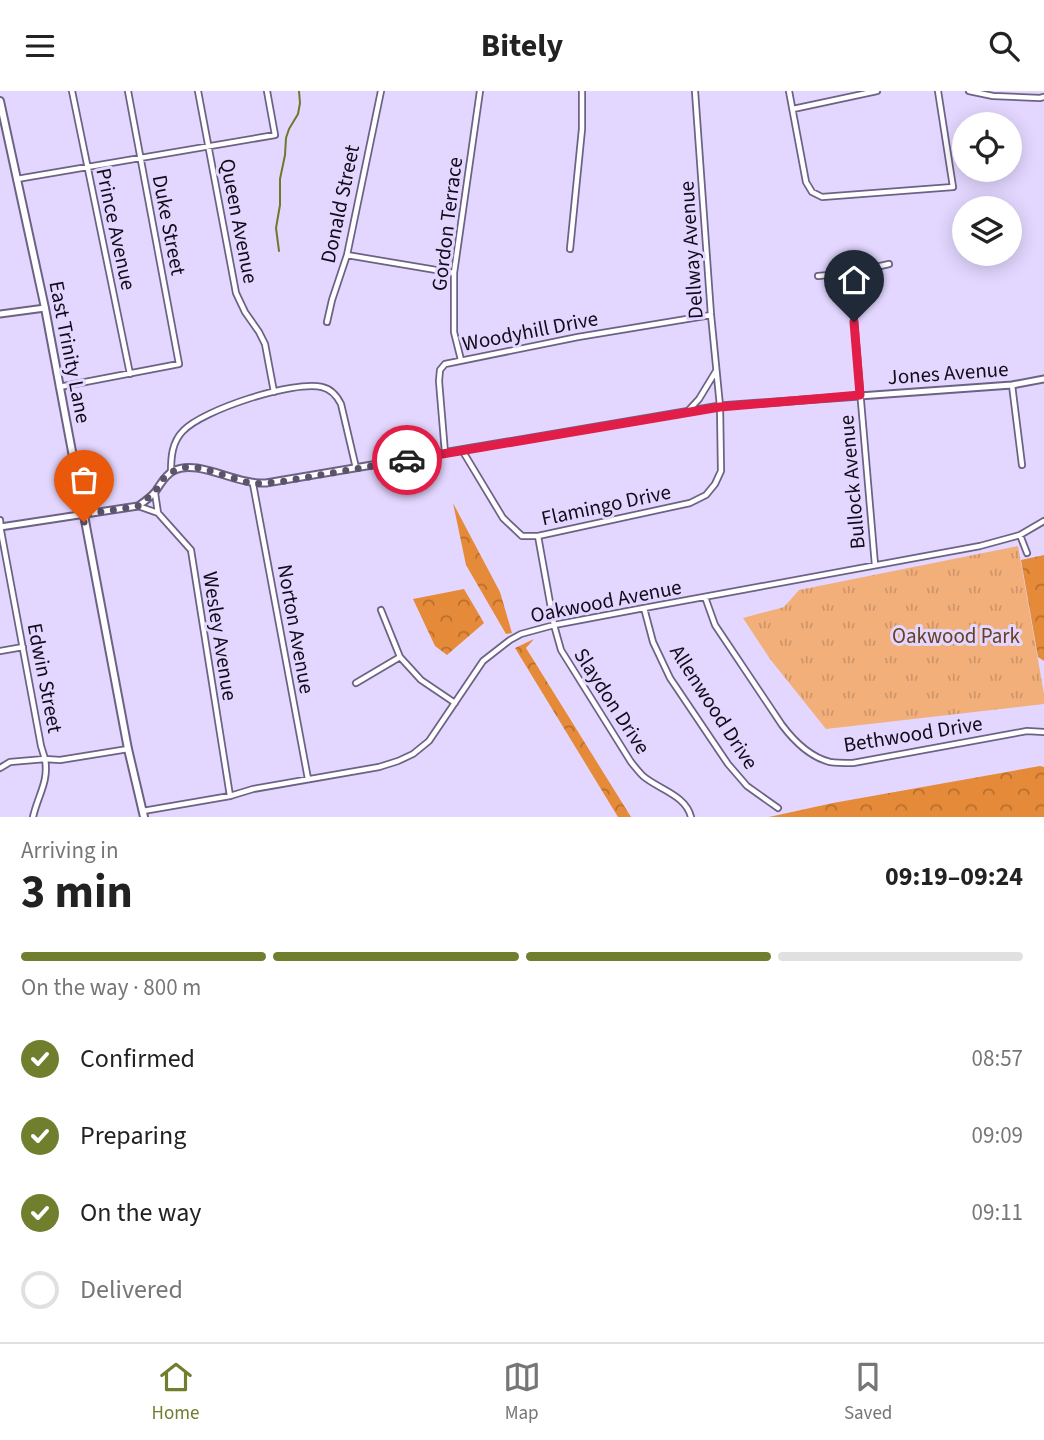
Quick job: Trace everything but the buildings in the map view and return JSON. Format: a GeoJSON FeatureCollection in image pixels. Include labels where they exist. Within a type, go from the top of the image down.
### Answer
{"type":"FeatureCollection","features":[{"type":"Feature","properties":{"kind":"main road","name":"East Trinity Lane"},"geometry":{"type":"LineString","coordinates":[[0,100],[45,308],[128,749],[144,814]]}},
{"type":"Feature","properties":{"kind":"street","name":"Prince Avenue"},"geometry":{"type":"LineString","coordinates":[[72,91],[130,374]]}},
{"type":"Feature","properties":{"kind":"street","name":"Duke Street"},"geometry":{"type":"LineString","coordinates":[[128,91],[179,364],[130,374]]}},
{"type":"Feature","properties":{"kind":"street","name":"Queen Avenue"},"geometry":{"type":"LineString","coordinates":[[198,91],[236,293],[265,344],[274,392]]}},
{"type":"Feature","properties":{"kind":"street"},"geometry":{"type":"LineString","coordinates":[[17,179],[275,135],[267,91]]}},
{"type":"Feature","properties":{"kind":"street","name":"Donald Street"},"geometry":{"type":"LineString","coordinates":[[327,322],[347,255],[381,91]]}},
{"type":"Feature","properties":{"kind":"street","name":"Gordon Terrace"},"geometry":{"type":"LineString","coordinates":[[461,361],[454,332],[454,273],[480,91]]}},
{"type":"Feature","properties":{"kind":"street"},"geometry":{"type":"LineString","coordinates":[[570,249],[582,129],[582,91]]}},
{"type":"Feature","properties":{"kind":"street","name":"Dellway Avenue"},"geometry":{"type":"LineString","coordinates":[[695,91],[720,407]]}},
{"type":"Feature","properties":{"kind":"street"},"geometry":{"type":"LineString","coordinates":[[789,91],[806,182],[812,192],[822,197],[953,187],[937,91]]}},
{"type":"Feature","properties":{"kind":"street"},"geometry":{"type":"LineString","coordinates":[[793,109],[877,91]]}},
{"type":"Feature","properties":{"kind":"street"},"geometry":{"type":"LineString","coordinates":[[968,91],[993,96],[1044,97]]}},
{"type":"Feature","properties":{"kind":"street"},"geometry":{"type":"LineString","coordinates":[[347,255],[454,273]]}},
{"type":"Feature","properties":{"kind":"street"},"geometry":{"type":"LineString","coordinates":[[818,276],[850,273],[889,264]]}},
{"type":"Feature","properties":{"kind":"street","name":"Bullock Avenue"},"geometry":{"type":"LineString","coordinates":[[850,273],[874,565]]}},
{"type":"Feature","properties":{"kind":"street"},"geometry":{"type":"LineString","coordinates":[[0,314],[45,308]]}},
{"type":"Feature","properties":{"kind":"street","name":"Woodyhill Drive"},"geometry":{"type":"LineString","coordinates":[[445,453],[439,381],[440,370],[445,364],[578,337],[711,316]]}},
{"type":"Feature","properties":{"kind":"street"},"geometry":{"type":"LineString","coordinates":[[687,412],[699,399],[716,370]]}},
{"type":"Feature","properties":{"kind":"street"},"geometry":{"type":"LineString","coordinates":[[59,387],[130,374]]}},
{"type":"Feature","properties":{"kind":"street","name":"Jones Avenue"},"geometry":{"type":"LineString","coordinates":[[171,472],[186,467],[201,468],[253,484],[279,482],[720,407],[1012,385],[1044,379]]}},
{"type":"Feature","properties":{"kind":"street"},"geometry":{"type":"LineString","coordinates":[[1012,385],[1022,465]]}},
{"type":"Feature","properties":{"kind":"street"},"geometry":{"type":"LineString","coordinates":[[0,527],[138,506],[155,492],[171,472],[175,443],[182,431],[190,425],[251,397],[309,386],[331,391],[341,404],[356,469]]}},
{"type":"Feature","properties":{"kind":"street","name":"Flamingo Drive"},"geometry":{"type":"LineString","coordinates":[[462,450],[503,518],[522,536],[538,536],[690,503],[706,495],[721,471],[720,407]]}},
{"type":"Feature","properties":{"kind":"street","name":"Norton Avenue"},"geometry":{"type":"LineString","coordinates":[[253,484],[308,779]]}},
{"type":"Feature","properties":{"kind":"street"},"geometry":{"type":"LineString","coordinates":[[155,492],[158,513]]}},
{"type":"Feature","properties":{"kind":"street","name":"Wesley Avenue"},"geometry":{"type":"LineString","coordinates":[[138,506],[158,513],[191,550],[230,796]]}},
{"type":"Feature","properties":{"kind":"street","name":"Edwin Street"},"geometry":{"type":"LineString","coordinates":[[0,520],[3,558],[41,746],[46,759],[60,760],[128,749]]}},
{"type":"Feature","properties":{"kind":"street","name":"Oakwood Avenue"},"geometry":{"type":"LineString","coordinates":[[144,814],[253,789],[379,767],[413,754],[433,736],[483,661],[510,639],[521,635],[554,625],[980,546],[1020,535],[1044,521]]}},
{"type":"Feature","properties":{"kind":"street"},"geometry":{"type":"LineString","coordinates":[[1020,535],[1027,553]]}},
{"type":"Feature","properties":{"kind":"street","name":"Slaydon Drive"},"geometry":{"type":"LineString","coordinates":[[538,536],[561,650],[631,762],[644,776],[683,802],[691,817]]}},
{"type":"Feature","properties":{"kind":"street","name":"Bethwood Drive"},"geometry":{"type":"LineString","coordinates":[[705,597],[715,625],[782,725],[808,752],[830,762],[853,763],[1027,731],[1044,732]]}},
{"type":"Feature","properties":{"kind":"street","name":"Allenwood Drive"},"geometry":{"type":"LineString","coordinates":[[644,608],[653,642],[670,678],[747,786],[778,808]]}},
{"type":"Feature","properties":{"kind":"street"},"geometry":{"type":"LineString","coordinates":[[381,610],[400,657],[421,680],[455,703]]}},
{"type":"Feature","properties":{"kind":"street"},"geometry":{"type":"LineString","coordinates":[[0,651],[23,647]]}},
{"type":"Feature","properties":{"kind":"street"},"geometry":{"type":"LineString","coordinates":[[356,683],[400,657]]}},
{"type":"Feature","properties":{"kind":"street"},"geometry":{"type":"LineString","coordinates":[[0,768],[10,762],[46,759],[46,782],[33,817]]}},
{"type":"Feature","properties":{"kind":"green space"},"geometry":{"type":"Polygon","coordinates":[[[453,503],[500,592],[512,633],[506,634],[466,565],[453,503]]]}},
{"type":"Feature","properties":{"kind":"green space","name":"Oakwood Park"},"geometry":{"type":"Polygon","coordinates":[[[1018,546],[1044,704],[826,729],[770,659],[743,618],[784,607],[799,590],[1018,546]]]}},
{"type":"Feature","properties":{"kind":"green space"},"geometry":{"type":"Polygon","coordinates":[[[1044,555],[1044,661],[1038,657],[1021,560],[1044,555]]]}},
{"type":"Feature","properties":{"kind":"green space"},"geometry":{"type":"Polygon","coordinates":[[[464,589],[484,623],[447,655],[435,646],[413,599],[464,589]]]}},
{"type":"Feature","properties":{"kind":"green space"},"geometry":{"type":"Polygon","coordinates":[[[534,639],[526,648],[631,817],[618,817],[515,648],[534,639]]]}},
{"type":"Feature","properties":{"kind":"green space"},"geometry":{"type":"Polygon","coordinates":[[[1044,767],[1044,817],[769,817],[833,803],[1044,767]]]}},
{"type":"Feature","properties":{"kind":"waterway"},"geometry":{"type":"LineString","coordinates":[[279,251],[276,228],[280,205],[280,179],[286,138],[298,114],[299,91]]}},
{"type":"Feature","properties":{"kind":"way so far"},"geometry":{"type":"LineString","coordinates":[[84,522],[83,515],[138,506],[155,492],[171,472],[186,467],[201,468],[253,484],[407,460]]}},
{"type":"Feature","properties":{"kind":"route"},"geometry":{"type":"LineString","coordinates":[[407,460],[720,407],[860,395],[854,322]]}}]}
